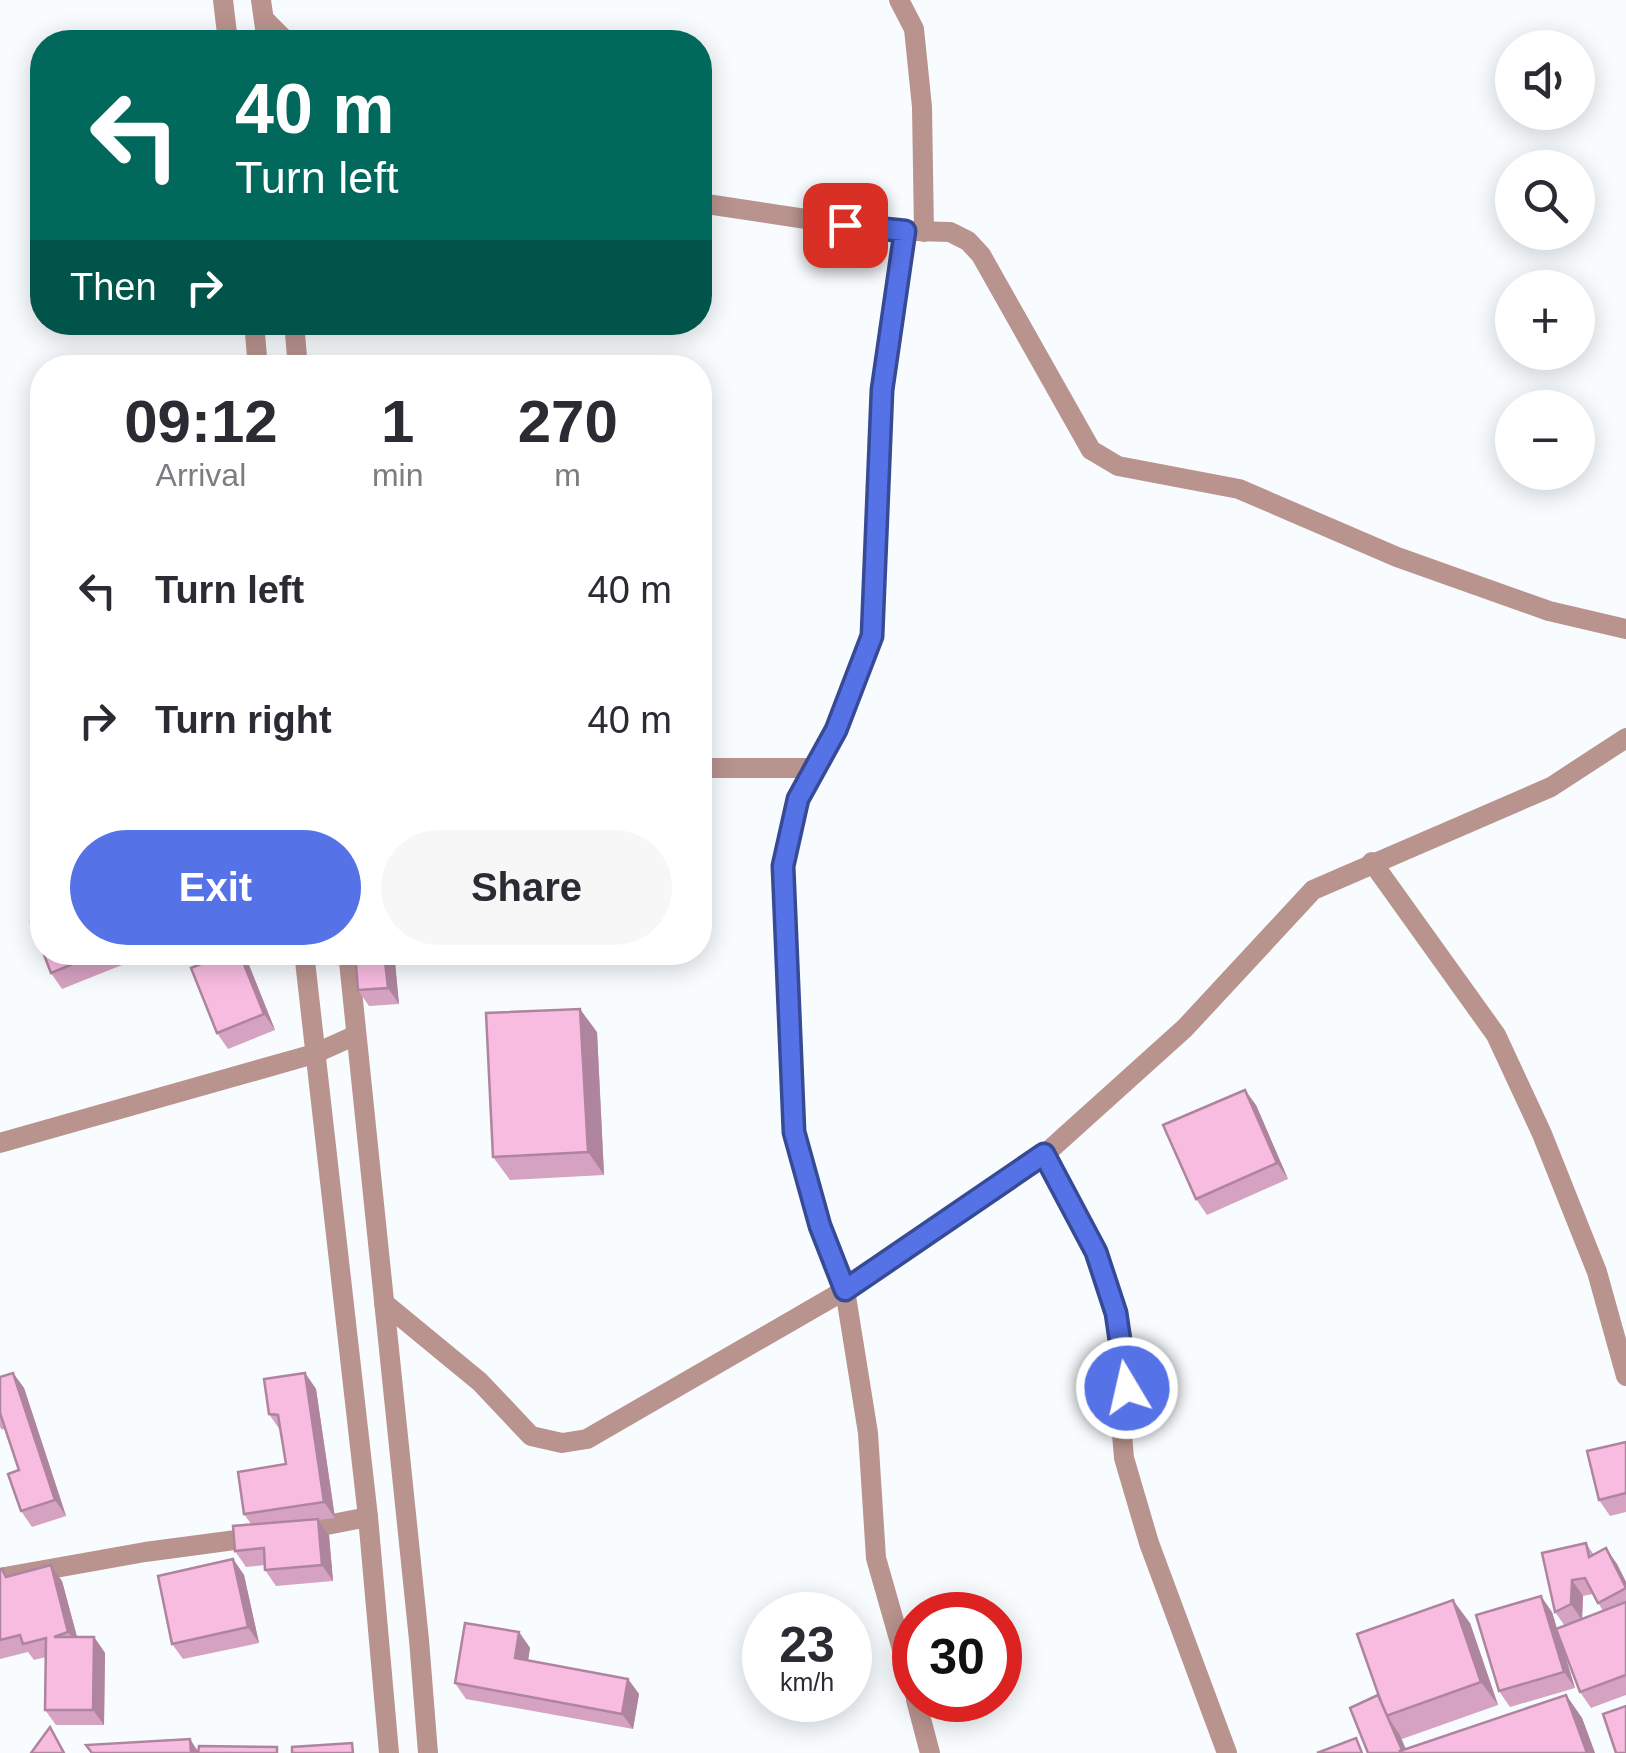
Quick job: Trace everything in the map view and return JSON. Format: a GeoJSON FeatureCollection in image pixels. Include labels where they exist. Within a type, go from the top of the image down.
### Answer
{"type":"FeatureCollection","features":[{"type":"Feature","properties":{"kind":"street"},"geometry":{"type":"LineString","coordinates":[[223,0],[227,30]]}},
{"type":"Feature","properties":{"kind":"street"},"geometry":{"type":"LineString","coordinates":[[892,1614],[876,1558],[868,1433],[845,1290],[820,1226],[794,1132],[783,866],[798,799],[836,730],[872,636],[882,390],[914,232],[922,107],[914,29],[899,0]]}},
{"type":"Feature","properties":{"kind":"street"},"geometry":{"type":"LineString","coordinates":[[712,205],[914,232],[950,232],[968,241],[981,256],[1091,450],[1118,466],[1240,488],[1397,557],[1549,610],[1626,629]]}},
{"type":"Feature","properties":{"kind":"street"},"geometry":{"type":"LineString","coordinates":[[384,1303],[480,1382],[531,1436],[562,1443],[587,1439],[845,1290],[1044,1154],[1186,1028],[1313,890],[1551,787],[1626,738]]}},
{"type":"Feature","properties":{"kind":"street"},"geometry":{"type":"LineString","coordinates":[[712,768],[813,768]]}},
{"type":"Feature","properties":{"kind":"street"},"geometry":{"type":"LineString","coordinates":[[1372,862],[1496,1035],[1542,1134],[1597,1272],[1626,1376]]}},
{"type":"Feature","properties":{"kind":"street"},"geometry":{"type":"LineString","coordinates":[[305,965],[368,1517],[390,1753]]}},
{"type":"Feature","properties":{"kind":"street"},"geometry":{"type":"LineString","coordinates":[[349,965],[428,1753]]}},
{"type":"Feature","properties":{"kind":"street"},"geometry":{"type":"LineString","coordinates":[[0,1143],[314,1054],[356,1034]]}},
{"type":"Feature","properties":{"kind":"street"},"geometry":{"type":"LineString","coordinates":[[1044,1154],[1096,1252],[1116,1313],[1127,1388],[1121,1422],[1124,1458],[1149,1544],[1226,1753]]}},
{"type":"Feature","properties":{"kind":"street"},"geometry":{"type":"LineString","coordinates":[[0,1578],[368,1517]]}},
{"type":"Feature","properties":{"kind":"street"},"geometry":{"type":"LineString","coordinates":[[922,1722],[930,1753]]}},
{"type":"Feature","properties":{"kind":"building"},"geometry":{"type":"Polygon","coordinates":[[[48,965],[70,965],[51,973],[48,965]]]}},
{"type":"Feature","properties":{"kind":"building"},"geometry":{"type":"Polygon","coordinates":[[[244,965],[264,1014],[217,1033],[191,968],[244,965]]]}},
{"type":"Feature","properties":{"kind":"building"},"geometry":{"type":"Polygon","coordinates":[[[356,965],[385,965],[388,988],[358,990],[356,965]]]}},
{"type":"Feature","properties":{"kind":"building"},"geometry":{"type":"Polygon","coordinates":[[[580,1009],[588,1152],[493,1157],[486,1013],[580,1009]]]}},
{"type":"Feature","properties":{"kind":"building"},"geometry":{"type":"Polygon","coordinates":[[[1245,1090],[1277,1163],[1196,1199],[1163,1125],[1245,1090]]]}},
{"type":"Feature","properties":{"kind":"building"},"geometry":{"type":"Polygon","coordinates":[[[13,1373],[55,1500],[21,1511],[8,1474],[19,1470],[0,1413],[0,1377],[13,1373]]]}},
{"type":"Feature","properties":{"kind":"building"},"geometry":{"type":"Polygon","coordinates":[[[305,1373],[324,1502],[244,1514],[238,1472],[286,1464],[278,1415],[269,1414],[264,1379],[305,1373]]]}},
{"type":"Feature","properties":{"kind":"building"},"geometry":{"type":"Polygon","coordinates":[[[1626,1442],[1626,1493],[1599,1500],[1587,1451],[1626,1442]]]}},
{"type":"Feature","properties":{"kind":"building"},"geometry":{"type":"Polygon","coordinates":[[[318,1519],[322,1565],[265,1570],[264,1548],[235,1551],[233,1526],[318,1519]]]}},
{"type":"Feature","properties":{"kind":"building"},"geometry":{"type":"Polygon","coordinates":[[[1586,1543],[1589,1557],[1606,1548],[1626,1588],[1598,1603],[1585,1578],[1572,1580],[1571,1604],[1555,1612],[1542,1553],[1586,1543]]]}},
{"type":"Feature","properties":{"kind":"building"},"geometry":{"type":"Polygon","coordinates":[[[233,1559],[248,1627],[172,1644],[158,1576],[233,1559]]]}},
{"type":"Feature","properties":{"kind":"building"},"geometry":{"type":"Polygon","coordinates":[[[51,1565],[68,1632],[54,1637],[94,1637],[93,1710],[45,1710],[46,1638],[23,1644],[20,1635],[0,1640],[0,1570],[6,1577],[51,1565]]]}},
{"type":"Feature","properties":{"kind":"building"},"geometry":{"type":"Polygon","coordinates":[[[1541,1596],[1564,1672],[1499,1691],[1476,1615],[1541,1596]]]}},
{"type":"Feature","properties":{"kind":"building"},"geometry":{"type":"Polygon","coordinates":[[[1453,1600],[1481,1682],[1386,1716],[1357,1634],[1453,1600]]]}},
{"type":"Feature","properties":{"kind":"building"},"geometry":{"type":"Polygon","coordinates":[[[1626,1602],[1626,1675],[1580,1692],[1556,1629],[1626,1602]]]}},
{"type":"Feature","properties":{"kind":"building"},"geometry":{"type":"Polygon","coordinates":[[[465,1623],[519,1632],[515,1658],[628,1679],[622,1714],[455,1683],[465,1623]]]}},
{"type":"Feature","properties":{"kind":"building"},"geometry":{"type":"Polygon","coordinates":[[[1378,1695],[1401,1753],[1368,1753],[1350,1708],[1378,1695]]]}},
{"type":"Feature","properties":{"kind":"building"},"geometry":{"type":"Polygon","coordinates":[[[1566,1695],[1587,1753],[1400,1751],[1566,1695]]]}},
{"type":"Feature","properties":{"kind":"building"},"geometry":{"type":"Polygon","coordinates":[[[1626,1706],[1626,1753],[1616,1753],[1603,1714],[1626,1706]]]}},
{"type":"Feature","properties":{"kind":"building"},"geometry":{"type":"Polygon","coordinates":[[[50,1727],[64,1753],[31,1753],[50,1727]]]}},
{"type":"Feature","properties":{"kind":"building"},"geometry":{"type":"Polygon","coordinates":[[[1356,1738],[1362,1753],[1317,1753],[1356,1738]]]}},
{"type":"Feature","properties":{"kind":"building"},"geometry":{"type":"Polygon","coordinates":[[[190,1739],[191,1753],[92,1753],[86,1745],[190,1739]]]}},
{"type":"Feature","properties":{"kind":"building"},"geometry":{"type":"Polygon","coordinates":[[[352,1743],[353,1753],[292,1753],[292,1747],[352,1743]]]}},
{"type":"Feature","properties":{"kind":"building"},"geometry":{"type":"Polygon","coordinates":[[[199,1746],[277,1747],[277,1753],[198,1753],[199,1746]]]}},
{"type":"Feature","properties":{"kind":"route"},"geometry":{"type":"LineString","coordinates":[[845,225],[905,231],[882,390],[872,636],[836,730],[798,799],[783,866],[794,1132],[820,1226],[845,1290],[1044,1154],[1096,1252],[1116,1313],[1127,1388]]}}]}
